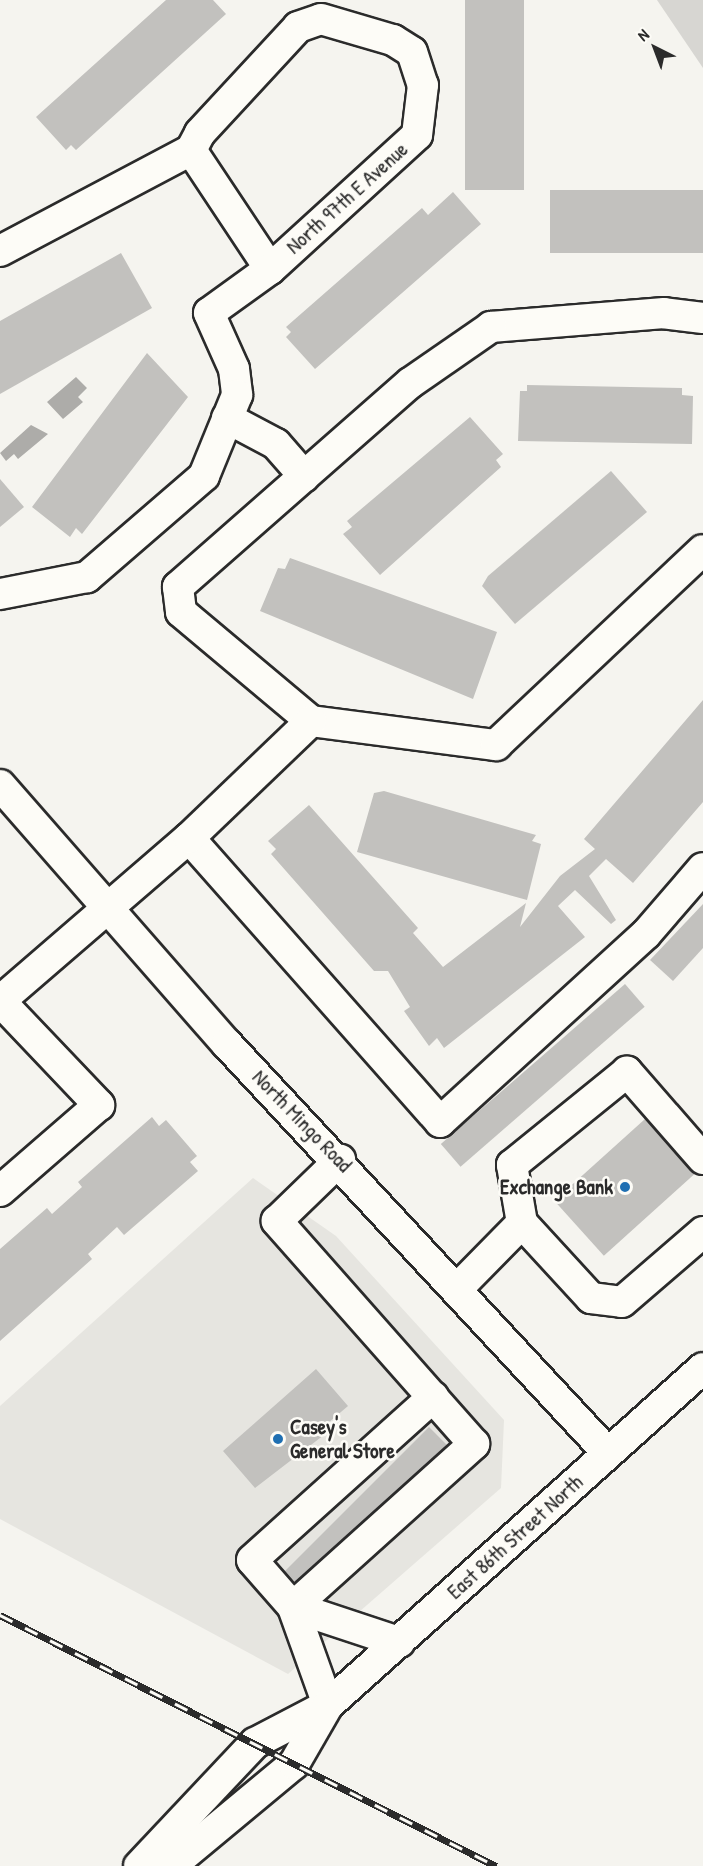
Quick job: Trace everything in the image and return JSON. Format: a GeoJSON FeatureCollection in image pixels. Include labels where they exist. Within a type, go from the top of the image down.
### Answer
{"type":"FeatureCollection","features":[{"type":"Feature","properties":{"kind":"street","name":"North 97th E Avenue"},"geometry":{"type":"LineString","coordinates":[[0,251],[191,150],[200,133],[298,27],[321,19],[393,40],[412,52],[423,85],[417,135],[270,269],[209,313],[234,369],[237,395],[204,476],[119,554],[87,577],[0,594]]}},
{"type":"Feature","properties":{"kind":"street","name":"North 97th E Avenue"},"geometry":{"type":"LineString","coordinates":[[191,150],[270,269]]}},
{"type":"Feature","properties":{"kind":"street"},"geometry":{"type":"LineString","coordinates":[[698,565],[496,745],[311,721],[181,612],[178,587],[410,383],[491,327],[664,313],[703,318]]}},
{"type":"Feature","properties":{"kind":"street"},"geometry":{"type":"LineString","coordinates":[[227,418],[276,444],[304,476]]}},
{"type":"Feature","properties":{"kind":"street"},"geometry":{"type":"LineString","coordinates":[[0,1191],[99,1105],[0,1001],[189,837],[311,721]]}},
{"type":"Feature","properties":{"kind":"street","name":"North Mingo Road"},"geometry":{"type":"LineString","coordinates":[[0,785],[106,909],[459,1287],[608,1453]]}},
{"type":"Feature","properties":{"kind":"street"},"geometry":{"type":"LineString","coordinates":[[189,837],[440,1122],[646,934],[703,868]]}},
{"type":"Feature","properties":{"kind":"street"},"geometry":{"type":"LineString","coordinates":[[703,1159],[627,1072],[512,1166],[522,1223],[581,1290],[606,1303],[622,1302],[703,1232]]}},
{"type":"Feature","properties":{"kind":"street"},"geometry":{"type":"LineString","coordinates":[[293,1606],[474,1444],[277,1221],[340,1160]]}},
{"type":"Feature","properties":{"kind":"street"},"geometry":{"type":"LineString","coordinates":[[459,1287],[522,1223]]}},
{"type":"Feature","properties":{"kind":"street","name":"East 86th Street North"},"geometry":{"type":"LineString","coordinates":[[139,1866],[255,1743],[328,1706],[703,1368]]}},
{"type":"Feature","properties":{"kind":"street"},"geometry":{"type":"LineString","coordinates":[[328,1706],[293,1606],[252,1560],[433,1397]]}},
{"type":"Feature","properties":{"kind":"street"},"geometry":{"type":"LineString","coordinates":[[293,1606],[399,1642]]}},
{"type":"Feature","properties":{"kind":"street","name":"East 86th Street North"},"geometry":{"type":"LineString","coordinates":[[171,1866],[294,1764],[328,1706]]}},
{"type":"Feature","properties":{"kind":"shaded area"},"geometry":{"type":"Polygon","coordinates":[[[657,0],[703,0],[703,68],[657,0]]]}},
{"type":"Feature","properties":{"kind":"shaded area"},"geometry":{"type":"Polygon","coordinates":[[[76,377],[87,388],[78,397],[83,402],[63,419],[47,402],[76,377]]]}},
{"type":"Feature","properties":{"kind":"shaded area"},"geometry":{"type":"Polygon","coordinates":[[[31,425],[48,434],[18,459],[14,454],[6,461],[0,453],[31,425]]]}},
{"type":"Feature","properties":{"kind":"shaded area"},"geometry":{"type":"Polygon","coordinates":[[[253,1178],[336,1236],[504,1420],[501,1488],[288,1674],[0,1519],[0,1406],[253,1178]]]}},
{"type":"Feature","properties":{"kind":"building"},"geometry":{"type":"Polygon","coordinates":[[[166,0],[213,0],[226,14],[76,150],[71,145],[66,150],[36,117],[166,0]]]}},
{"type":"Feature","properties":{"kind":"building"},"geometry":{"type":"Polygon","coordinates":[[[465,0],[524,0],[524,190],[465,190],[465,0]]]}},
{"type":"Feature","properties":{"kind":"building"},"geometry":{"type":"Polygon","coordinates":[[[550,190],[703,190],[703,253],[550,253],[550,190]]]}},
{"type":"Feature","properties":{"kind":"building"},"geometry":{"type":"Polygon","coordinates":[[[453,192],[481,224],[315,369],[286,337],[291,332],[286,327],[422,208],[428,215],[453,192]]]}},
{"type":"Feature","properties":{"kind":"building"},"geometry":{"type":"Polygon","coordinates":[[[121,253],[152,308],[0,394],[0,321],[121,253]]]}},
{"type":"Feature","properties":{"kind":"building"},"geometry":{"type":"Polygon","coordinates":[[[147,353],[188,397],[82,534],[76,528],[70,537],[32,507],[147,353]]]}},
{"type":"Feature","properties":{"kind":"building"},"geometry":{"type":"Polygon","coordinates":[[[527,385],[682,388],[682,395],[693,396],[692,444],[518,441],[520,391],[527,391],[527,385]]]}},
{"type":"Feature","properties":{"kind":"building"},"geometry":{"type":"Polygon","coordinates":[[[470,417],[503,454],[496,460],[501,467],[380,575],[343,534],[352,527],[347,521],[470,417]]]}},
{"type":"Feature","properties":{"kind":"building"},"geometry":{"type":"Polygon","coordinates":[[[611,471],[647,512],[515,624],[482,586],[488,576],[611,471]]]}},
{"type":"Feature","properties":{"kind":"building"},"geometry":{"type":"Polygon","coordinates":[[[0,479],[24,507],[0,527],[0,479]]]}},
{"type":"Feature","properties":{"kind":"building"},"geometry":{"type":"Polygon","coordinates":[[[290,558],[497,632],[473,699],[260,611],[278,568],[285,569],[290,558]]]}},
{"type":"Feature","properties":{"kind":"building"},"geometry":{"type":"Polygon","coordinates":[[[703,700],[703,802],[633,883],[606,859],[589,876],[616,920],[611,924],[575,890],[558,906],[585,937],[444,1048],[437,1038],[429,1046],[404,1011],[410,1007],[388,971],[374,971],[271,854],[276,849],[268,841],[309,805],[418,928],[413,933],[443,967],[526,903],[520,927],[560,876],[595,849],[584,839],[703,700]]]}},
{"type":"Feature","properties":{"kind":"building"},"geometry":{"type":"Polygon","coordinates":[[[384,791],[536,835],[532,841],[541,844],[527,900],[357,852],[374,793],[384,791]]]}},
{"type":"Feature","properties":{"kind":"building"},"geometry":{"type":"Polygon","coordinates":[[[703,904],[703,948],[673,981],[650,960],[703,904]]]}},
{"type":"Feature","properties":{"kind":"building"},"geometry":{"type":"Polygon","coordinates":[[[625,984],[645,1007],[461,1167],[441,1144],[625,984]]]}},
{"type":"Feature","properties":{"kind":"building"},"geometry":{"type":"Polygon","coordinates":[[[152,1117],[159,1126],[166,1120],[197,1156],[190,1162],[198,1171],[124,1235],[117,1227],[88,1254],[92,1259],[0,1341],[0,1249],[47,1208],[52,1214],[82,1187],[78,1182],[152,1117]]]}},
{"type":"Feature","properties":{"kind":"building","name":"Exchange Bank"},"geometry":{"type":"Polygon","coordinates":[[[645,1119],[695,1174],[604,1256],[554,1201],[645,1119]]]}},
{"type":"Feature","properties":{"kind":"building","name":"Casey's General Store"},"geometry":{"type":"Polygon","coordinates":[[[316,1369],[348,1406],[328,1423],[333,1428],[255,1488],[223,1451],[316,1369]]]}},
{"type":"Feature","properties":{"kind":"building"},"geometry":{"type":"Polygon","coordinates":[[[429,1427],[447,1445],[302,1589],[285,1571],[429,1427]]]}},
{"type":"Feature","properties":{"kind":"railway"},"geometry":{"type":"LineString","coordinates":[[0,1615],[496,1866]]}},
{"type":"Feature","properties":{"kind":"place","name":"Exchange Bank"},"geometry":{"type":"Point","coordinates":[625,1187]}},
{"type":"Feature","properties":{"kind":"place","name":"Casey's General Store"},"geometry":{"type":"Point","coordinates":[278,1439]}}]}
